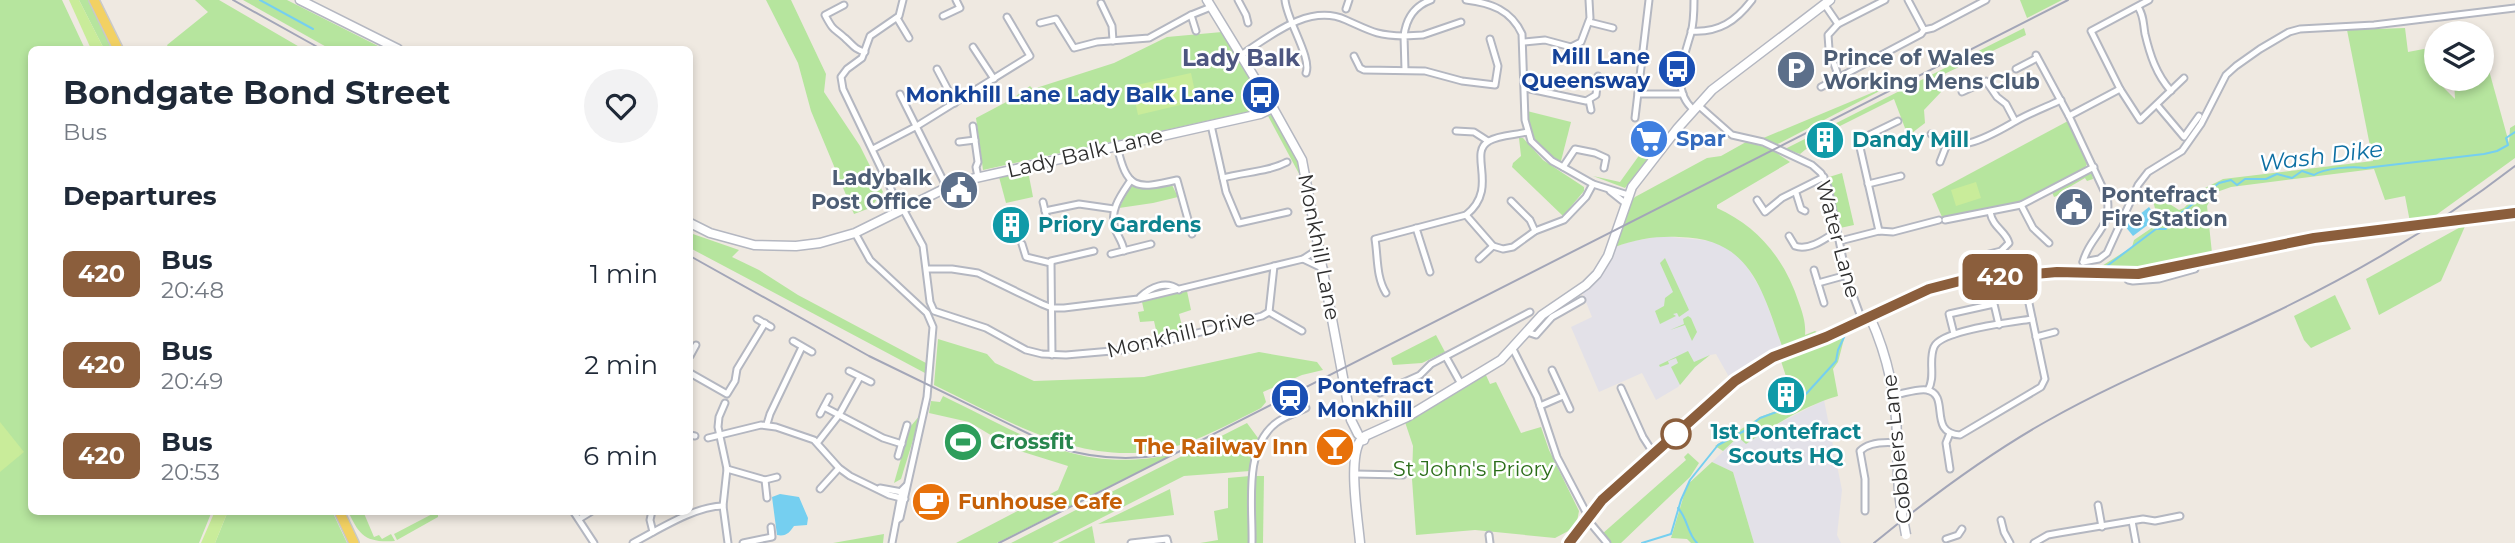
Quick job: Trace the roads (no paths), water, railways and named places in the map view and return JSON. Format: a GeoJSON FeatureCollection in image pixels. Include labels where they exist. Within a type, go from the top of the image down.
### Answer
{"type":"FeatureCollection","features":[{"type":"Feature","properties":{"kind":"highway"},"geometry":{"type":"LineString","coordinates":[[1569,543],[1588,517],[1617,486],[1754,367],[1869,320],[1929,289],[1951,283],[2024,278],[2082,267],[2127,275],[2314,238],[2515,213]]}},
{"type":"Feature","properties":{"kind":"main road"},"geometry":{"type":"LineString","coordinates":[[94,0],[117,46]]}},
{"type":"Feature","properties":{"kind":"main road"},"geometry":{"type":"LineString","coordinates":[[341,515],[353,539],[363,543]]}},
{"type":"Feature","properties":{"kind":"street"},"geometry":{"type":"LineString","coordinates":[[300,0],[392,46]]}},
{"type":"Feature","properties":{"kind":"street"},"geometry":{"type":"LineString","coordinates":[[903,0],[902,12],[870,36],[859,63],[844,72],[841,85],[923,246],[928,269],[978,273],[1052,308],[1103,305],[1179,290],[1303,259],[1320,248]]}},
{"type":"Feature","properties":{"kind":"street"},"geometry":{"type":"LineString","coordinates":[[943,16],[960,8],[956,0]]}},
{"type":"Feature","properties":{"kind":"street"},"geometry":{"type":"LineString","coordinates":[[1238,0],[1248,23]]}},
{"type":"Feature","properties":{"kind":"street"},"geometry":{"type":"LineString","coordinates":[[1285,0],[1290,23],[1307,59],[1306,73]]}},
{"type":"Feature","properties":{"kind":"street"},"geometry":{"type":"LineString","coordinates":[[1346,9],[1349,0]]}},
{"type":"Feature","properties":{"kind":"street"},"geometry":{"type":"LineString","coordinates":[[1466,0],[1488,2],[1503,10],[1513,18],[1522,34],[1527,132],[1539,150],[1593,184],[1627,199]]}},
{"type":"Feature","properties":{"kind":"street"},"geometry":{"type":"LineString","coordinates":[[1524,42],[1545,40],[1572,47],[1584,38],[1589,22],[1589,0]]}},
{"type":"Feature","properties":{"kind":"street"},"geometry":{"type":"LineString","coordinates":[[1635,118],[1649,0]]}},
{"type":"Feature","properties":{"kind":"street"},"geometry":{"type":"LineString","coordinates":[[1638,94],[1683,94],[1681,61],[1691,31],[1694,0]]}},
{"type":"Feature","properties":{"kind":"street"},"geometry":{"type":"LineString","coordinates":[[1691,31],[1706,31],[1727,25],[1735,20],[1752,0]]}},
{"type":"Feature","properties":{"kind":"street"},"geometry":{"type":"LineString","coordinates":[[1839,78],[1828,35],[1838,24],[1885,0]]}},
{"type":"Feature","properties":{"kind":"street"},"geometry":{"type":"LineString","coordinates":[[1908,0],[1924,30]]}},
{"type":"Feature","properties":{"kind":"street"},"geometry":{"type":"LineString","coordinates":[[1966,0],[1969,8]]}},
{"type":"Feature","properties":{"kind":"street"},"geometry":{"type":"LineString","coordinates":[[1821,87],[1924,30],[1933,28],[1986,0]]}},
{"type":"Feature","properties":{"kind":"street"},"geometry":{"type":"LineString","coordinates":[[2149,0],[2091,31],[2119,89],[2140,120],[2184,78]]}},
{"type":"Feature","properties":{"kind":"street"},"geometry":{"type":"LineString","coordinates":[[1405,69],[1404,36],[1408,19],[1413,11],[1427,1]]}},
{"type":"Feature","properties":{"kind":"street"},"geometry":{"type":"LineString","coordinates":[[1101,3],[1112,26],[1113,41]]}},
{"type":"Feature","properties":{"kind":"street"},"geometry":{"type":"LineString","coordinates":[[1360,543],[1355,451],[1361,437],[1394,424],[1501,360],[1542,315],[1580,291],[1597,274],[1611,249],[1627,199],[1652,161],[1696,108],[1728,77],[1828,3],[1838,24]]}},
{"type":"Feature","properties":{"kind":"street"},"geometry":{"type":"LineString","coordinates":[[1040,23],[1056,19],[1074,48],[1097,42],[1149,38],[1209,4]]}},
{"type":"Feature","properties":{"kind":"street","name":"Monkhill Lane"},"geometry":{"type":"LineString","coordinates":[[1209,4],[1273,108],[1305,167],[1352,420],[1361,437]]}},
{"type":"Feature","properties":{"kind":"street"},"geometry":{"type":"LineString","coordinates":[[844,5],[825,15],[835,32],[844,36],[853,47],[865,52]]}},
{"type":"Feature","properties":{"kind":"street"},"geometry":{"type":"LineString","coordinates":[[2137,7],[2144,19],[2144,30],[2157,73],[2171,91]]}},
{"type":"Feature","properties":{"kind":"street"},"geometry":{"type":"LineString","coordinates":[[2082,267],[2107,253],[2138,184],[2148,172],[2177,156],[2190,142],[2226,75],[2242,61],[2283,36],[2309,27],[2374,24],[2515,8]]}},
{"type":"Feature","properties":{"kind":"street"},"geometry":{"type":"LineString","coordinates":[[1191,15],[1196,31]]}},
{"type":"Feature","properties":{"kind":"street"},"geometry":{"type":"LineString","coordinates":[[1241,55],[1290,23],[1331,16],[1346,19],[1379,35],[1423,35],[1461,22]]}},
{"type":"Feature","properties":{"kind":"street"},"geometry":{"type":"LineString","coordinates":[[873,149],[917,127],[1030,56],[1007,17]]}},
{"type":"Feature","properties":{"kind":"street"},"geometry":{"type":"LineString","coordinates":[[897,18],[909,38]]}},
{"type":"Feature","properties":{"kind":"street"},"geometry":{"type":"LineString","coordinates":[[1589,22],[1613,28]]}},
{"type":"Feature","properties":{"kind":"street"},"geometry":{"type":"LineString","coordinates":[[1354,56],[1360,68],[1369,71],[1431,71],[1455,79],[1495,85],[1498,60],[1490,40]]}},
{"type":"Feature","properties":{"kind":"street"},"geometry":{"type":"LineString","coordinates":[[973,47],[994,79]]}},
{"type":"Feature","properties":{"kind":"street"},"geometry":{"type":"LineString","coordinates":[[2017,69],[2037,56],[2107,197],[2108,213],[2101,232],[2086,250],[2082,267]]}},
{"type":"Feature","properties":{"kind":"street"},"geometry":{"type":"LineString","coordinates":[[1355,74],[1360,68]]}},
{"type":"Feature","properties":{"kind":"street"},"geometry":{"type":"LineString","coordinates":[[937,69],[956,103]]}},
{"type":"Feature","properties":{"kind":"street"},"geometry":{"type":"LineString","coordinates":[[1525,88],[1589,100],[1596,94],[1598,76]]}},
{"type":"Feature","properties":{"kind":"street"},"geometry":{"type":"LineString","coordinates":[[1962,92],[1986,81],[1997,97],[2006,104],[2015,121]]}},
{"type":"Feature","properties":{"kind":"street"},"geometry":{"type":"LineString","coordinates":[[2069,116],[2119,89]]}},
{"type":"Feature","properties":{"kind":"street"},"geometry":{"type":"LineString","coordinates":[[900,94],[946,186]]}},
{"type":"Feature","properties":{"kind":"street","name":"Water Lane"},"geometry":{"type":"LineString","coordinates":[[1683,94],[1687,103],[1732,135],[1763,142],[1805,161],[1824,177],[1847,275],[1869,320]]}},
{"type":"Feature","properties":{"kind":"street"},"geometry":{"type":"LineString","coordinates":[[1589,100],[1591,110]]}},
{"type":"Feature","properties":{"kind":"street"},"geometry":{"type":"LineString","coordinates":[[1931,134],[1947,144],[1986,138],[2061,100]]}},
{"type":"Feature","properties":{"kind":"street"},"geometry":{"type":"LineString","coordinates":[[2157,106],[2183,137],[2199,116]]}},
{"type":"Feature","properties":{"kind":"street","name":"Lady Balk Lane"},"geometry":{"type":"LineString","coordinates":[[693,224],[736,241],[763,246],[804,246],[855,233],[946,186],[1260,114],[1273,108]]}},
{"type":"Feature","properties":{"kind":"street"},"geometry":{"type":"LineString","coordinates":[[1879,231],[1858,143],[1898,121]]}},
{"type":"Feature","properties":{"kind":"street"},"geometry":{"type":"LineString","coordinates":[[1211,125],[1228,198],[1239,223],[1288,212]]}},
{"type":"Feature","properties":{"kind":"street"},"geometry":{"type":"LineString","coordinates":[[973,127],[978,177]]}},
{"type":"Feature","properties":{"kind":"street"},"geometry":{"type":"LineString","coordinates":[[1456,131],[1474,132],[1488,141]]}},
{"type":"Feature","properties":{"kind":"street"},"geometry":{"type":"LineString","coordinates":[[1386,293],[1378,268],[1376,239],[1466,215],[1474,209],[1482,196],[1480,153],[1488,141],[1527,132]]}},
{"type":"Feature","properties":{"kind":"street"},"geometry":{"type":"LineString","coordinates":[[959,142],[975,140]]}},
{"type":"Feature","properties":{"kind":"street"},"geometry":{"type":"LineString","coordinates":[[1563,167],[1575,149],[1575,142]]}},
{"type":"Feature","properties":{"kind":"street"},"geometry":{"type":"LineString","coordinates":[[1940,162],[1947,144]]}},
{"type":"Feature","properties":{"kind":"street"},"geometry":{"type":"LineString","coordinates":[[1116,146],[1123,169],[1131,180],[1144,186],[1177,180],[1192,234]]}},
{"type":"Feature","properties":{"kind":"street"},"geometry":{"type":"LineString","coordinates":[[1575,149],[1606,158],[1614,155]]}},
{"type":"Feature","properties":{"kind":"street"},"geometry":{"type":"LineString","coordinates":[[1604,168],[1606,158]]}},
{"type":"Feature","properties":{"kind":"street"},"geometry":{"type":"LineString","coordinates":[[1223,178],[1269,170],[1287,162]]}},
{"type":"Feature","properties":{"kind":"street"},"geometry":{"type":"LineString","coordinates":[[1840,241],[1879,231],[1893,232],[2021,205],[2094,167]]}},
{"type":"Feature","properties":{"kind":"street"},"geometry":{"type":"LineString","coordinates":[[1868,184],[1901,176]]}},
{"type":"Feature","properties":{"kind":"street"},"geometry":{"type":"LineString","coordinates":[[1757,200],[1765,212],[1782,198],[1824,177]]}},
{"type":"Feature","properties":{"kind":"street"},"geometry":{"type":"LineString","coordinates":[[1125,251],[1122,239],[1115,229],[1114,209],[1131,180]]}},
{"type":"Feature","properties":{"kind":"street"},"geometry":{"type":"LineString","coordinates":[[1466,215],[1493,246],[1503,249],[1513,247],[1535,231],[1568,217],[1586,197],[1593,184]]}},
{"type":"Feature","properties":{"kind":"street"},"geometry":{"type":"LineString","coordinates":[[1796,192],[1801,209],[1805,211]]}},
{"type":"Feature","properties":{"kind":"street"},"geometry":{"type":"LineString","coordinates":[[1511,201],[1530,220],[1535,231]]}},
{"type":"Feature","properties":{"kind":"street"},"geometry":{"type":"LineString","coordinates":[[1043,202],[1047,219]]}},
{"type":"Feature","properties":{"kind":"street"},"geometry":{"type":"LineString","coordinates":[[1045,211],[1079,204],[1114,209]]}},
{"type":"Feature","properties":{"kind":"street"},"geometry":{"type":"LineString","coordinates":[[2021,205],[2033,228],[2049,243]]}},
{"type":"Feature","properties":{"kind":"street"},"geometry":{"type":"LineString","coordinates":[[1984,255],[2001,251],[2009,243],[2007,236],[1994,224],[1990,212]]}},
{"type":"Feature","properties":{"kind":"street"},"geometry":{"type":"LineString","coordinates":[[2108,213],[2123,218]]}},
{"type":"Feature","properties":{"kind":"street"},"geometry":{"type":"LineString","coordinates":[[1416,228],[1430,272]]}},
{"type":"Feature","properties":{"kind":"street"},"geometry":{"type":"LineString","coordinates":[[1788,236],[1794,246],[1802,248],[1837,231]]}},
{"type":"Feature","properties":{"kind":"street"},"geometry":{"type":"LineString","coordinates":[[855,233],[870,260],[930,319],[933,336],[927,397],[892,543]]}},
{"type":"Feature","properties":{"kind":"street"},"geometry":{"type":"LineString","coordinates":[[1022,244],[1027,257],[1051,263]]}},
{"type":"Feature","properties":{"kind":"street"},"geometry":{"type":"LineString","coordinates":[[1111,254],[1151,244]]}},
{"type":"Feature","properties":{"kind":"street"},"geometry":{"type":"LineString","coordinates":[[1479,260],[1493,246]]}},
{"type":"Feature","properties":{"kind":"street"},"geometry":{"type":"LineString","coordinates":[[1051,263],[1094,251]]}},
{"type":"Feature","properties":{"kind":"street"},"geometry":{"type":"LineString","coordinates":[[1303,259],[1324,269]]}},
{"type":"Feature","properties":{"kind":"street"},"geometry":{"type":"LineString","coordinates":[[1051,263],[1052,355]]}},
{"type":"Feature","properties":{"kind":"street","name":"Monkhill Drive"},"geometry":{"type":"LineString","coordinates":[[1269,312],[1274,266]]}},
{"type":"Feature","properties":{"kind":"street","name":"Monkhill Drive"},"geometry":{"type":"LineString","coordinates":[[928,269],[930,302],[934,311],[986,328],[1026,350],[1052,355],[1110,352],[1147,345],[1190,336],[1269,312]]}},
{"type":"Feature","properties":{"kind":"street"},"geometry":{"type":"LineString","coordinates":[[1814,270],[1824,303]]}},
{"type":"Feature","properties":{"kind":"street"},"geometry":{"type":"LineString","coordinates":[[1818,283],[1847,275]]}},
{"type":"Feature","properties":{"kind":"street"},"geometry":{"type":"LineString","coordinates":[[1928,390],[1938,401],[1941,424],[1950,433],[1965,434],[2041,387],[2045,379],[2024,278]]}},
{"type":"Feature","properties":{"kind":"street"},"geometry":{"type":"LineString","coordinates":[[1527,332],[1536,335],[1552,317],[1582,300]]}},
{"type":"Feature","properties":{"kind":"street"},"geometry":{"type":"LineString","coordinates":[[1954,334],[1949,314],[1994,304],[1999,325]]}},
{"type":"Feature","properties":{"kind":"street","name":"Monkhill Drive"},"geometry":{"type":"LineString","coordinates":[[1269,312],[1302,331]]}},
{"type":"Feature","properties":{"kind":"street"},"geometry":{"type":"LineString","coordinates":[[1380,393],[1415,378],[1431,364],[1530,312]]}},
{"type":"Feature","properties":{"kind":"street"},"geometry":{"type":"LineString","coordinates":[[757,318],[771,327]]}},
{"type":"Feature","properties":{"kind":"street"},"geometry":{"type":"LineString","coordinates":[[1928,390],[1932,381],[1933,348],[1941,339],[2032,319]]}},
{"type":"Feature","properties":{"kind":"street","name":"Cobblers Lane"},"geometry":{"type":"LineString","coordinates":[[1869,320],[1888,366],[1894,395],[1898,443],[1897,481],[1907,539]]}},
{"type":"Feature","properties":{"kind":"street"},"geometry":{"type":"LineString","coordinates":[[693,375],[727,394],[735,381],[737,369],[765,323]]}},
{"type":"Feature","properties":{"kind":"street"},"geometry":{"type":"LineString","coordinates":[[2036,337],[2055,332]]}},
{"type":"Feature","properties":{"kind":"street"},"geometry":{"type":"LineString","coordinates":[[793,341],[812,352]]}},
{"type":"Feature","properties":{"kind":"street"},"geometry":{"type":"LineString","coordinates":[[693,350],[696,345]]}},
{"type":"Feature","properties":{"kind":"street"},"geometry":{"type":"LineString","coordinates":[[767,424],[802,347]]}},
{"type":"Feature","properties":{"kind":"street"},"geometry":{"type":"LineString","coordinates":[[1513,349],[1540,406],[1557,457],[1588,517],[1607,543]]}},
{"type":"Feature","properties":{"kind":"street"},"geometry":{"type":"LineString","coordinates":[[1446,358],[1461,384]]}},
{"type":"Feature","properties":{"kind":"street"},"geometry":{"type":"LineString","coordinates":[[1552,370],[1570,409]]}},
{"type":"Feature","properties":{"kind":"street"},"geometry":{"type":"LineString","coordinates":[[849,371],[871,382]]}},
{"type":"Feature","properties":{"kind":"street"},"geometry":{"type":"LineString","coordinates":[[818,442],[839,415],[860,377]]}},
{"type":"Feature","properties":{"kind":"street"},"geometry":{"type":"LineString","coordinates":[[1621,388],[1654,454]]}},
{"type":"Feature","properties":{"kind":"street"},"geometry":{"type":"LineString","coordinates":[[1894,395],[1928,390]]}},
{"type":"Feature","properties":{"kind":"street"},"geometry":{"type":"LineString","coordinates":[[1540,406],[1563,396]]}},
{"type":"Feature","properties":{"kind":"street"},"geometry":{"type":"LineString","coordinates":[[820,414],[829,397]]}},
{"type":"Feature","properties":{"kind":"street"},"geometry":{"type":"LineString","coordinates":[[724,403],[718,422],[727,469],[723,506],[728,543]]}},
{"type":"Feature","properties":{"kind":"street"},"geometry":{"type":"LineString","coordinates":[[824,407],[883,438],[902,444]]}},
{"type":"Feature","properties":{"kind":"street"},"geometry":{"type":"LineString","coordinates":[[1252,543],[1253,468],[1261,443],[1270,429],[1284,418],[1306,408]]}},
{"type":"Feature","properties":{"kind":"street"},"geometry":{"type":"LineString","coordinates":[[708,438],[767,424],[818,442],[839,468],[850,476],[874,487],[904,494]]}},
{"type":"Feature","properties":{"kind":"street"},"geometry":{"type":"LineString","coordinates":[[898,456],[907,425]]}},
{"type":"Feature","properties":{"kind":"street"},"geometry":{"type":"LineString","coordinates":[[1950,433],[1945,443],[1950,468]]}},
{"type":"Feature","properties":{"kind":"street"},"geometry":{"type":"LineString","coordinates":[[1866,511],[1865,479],[1860,451],[1874,444],[1898,443]]}},
{"type":"Feature","properties":{"kind":"street"},"geometry":{"type":"LineString","coordinates":[[820,489],[839,468]]}},
{"type":"Feature","properties":{"kind":"street"},"geometry":{"type":"LineString","coordinates":[[727,469],[765,480],[777,477]]}},
{"type":"Feature","properties":{"kind":"street"},"geometry":{"type":"LineString","coordinates":[[1355,474],[1403,475]]}},
{"type":"Feature","properties":{"kind":"street"},"geometry":{"type":"LineString","coordinates":[[819,479],[825,484]]}},
{"type":"Feature","properties":{"kind":"street"},"geometry":{"type":"LineString","coordinates":[[765,480],[767,498]]}},
{"type":"Feature","properties":{"kind":"street"},"geometry":{"type":"LineString","coordinates":[[2098,505],[2102,527]]}},
{"type":"Feature","properties":{"kind":"street"},"geometry":{"type":"LineString","coordinates":[[693,513],[707,507],[723,506]]}},
{"type":"Feature","properties":{"kind":"street"},"geometry":{"type":"LineString","coordinates":[[2169,510],[2171,518]]}},
{"type":"Feature","properties":{"kind":"street"},"geometry":{"type":"LineString","coordinates":[[576,515],[594,543]]}},
{"type":"Feature","properties":{"kind":"street"},"geometry":{"type":"LineString","coordinates":[[579,519],[586,515]]}},
{"type":"Feature","properties":{"kind":"street"},"geometry":{"type":"LineString","coordinates":[[651,515],[653,532]]}},
{"type":"Feature","properties":{"kind":"street"},"geometry":{"type":"LineString","coordinates":[[633,543],[690,515]]}},
{"type":"Feature","properties":{"kind":"street"},"geometry":{"type":"LineString","coordinates":[[2034,543],[2048,535],[2143,519],[2155,521],[2180,516]]}},
{"type":"Feature","properties":{"kind":"street"},"geometry":{"type":"LineString","coordinates":[[2001,520],[2010,543]]}},
{"type":"Feature","properties":{"kind":"street"},"geometry":{"type":"LineString","coordinates":[[2132,521],[2136,543]]}},
{"type":"Feature","properties":{"kind":"street"},"geometry":{"type":"LineString","coordinates":[[743,543],[774,537],[771,527]]}},
{"type":"Feature","properties":{"kind":"street"},"geometry":{"type":"LineString","coordinates":[[1946,538],[1960,532],[1960,543]]}},
{"type":"Feature","properties":{"kind":"street"},"geometry":{"type":"LineString","coordinates":[[2059,533],[2060,543]]}},
{"type":"Feature","properties":{"kind":"street"},"geometry":{"type":"LineString","coordinates":[[1489,535],[1490,543]]}},
{"type":"Feature","properties":{"kind":"street"},"geometry":{"type":"LineString","coordinates":[[1131,543],[1168,541]]}},
{"type":"Feature","properties":{"kind":"water"},"geometry":{"type":"Polygon","coordinates":[[[2149,207],[2157,218],[2133,236],[2125,226],[2149,207]]]}},
{"type":"Feature","properties":{"kind":"water"},"geometry":{"type":"Polygon","coordinates":[[[780,494],[799,497],[808,518],[807,525],[794,526],[787,534],[777,535],[772,497],[780,494]]]}},
{"type":"Feature","properties":{"kind":"waterway"},"geometry":{"type":"LineString","coordinates":[[260,0],[313,29]]}},
{"type":"Feature","properties":{"kind":"waterway","name":"Wash Dike"},"geometry":{"type":"LineString","coordinates":[[2107,266],[2156,229],[2166,229],[2170,219],[2219,183],[2231,180],[2237,185],[2245,179],[2266,179],[2277,174],[2292,178],[2302,171],[2314,175],[2339,168],[2365,168],[2484,154],[2508,145],[2506,138],[2515,132]]}},
{"type":"Feature","properties":{"kind":"waterway","name":"Wash Dike"},"geometry":{"type":"LineString","coordinates":[[2032,279],[2058,277]]}},
{"type":"Feature","properties":{"kind":"waterway","name":"Wash Dike"},"geometry":{"type":"LineString","coordinates":[[1857,328],[1868,323]]}},
{"type":"Feature","properties":{"kind":"waterway","name":"Wash Dike"},"geometry":{"type":"LineString","coordinates":[[1642,543],[1671,534],[1690,480],[1718,445],[1744,431],[1760,418],[1796,405],[1836,361],[1846,333]]}},
{"type":"Feature","properties":{"kind":"waterway"},"geometry":{"type":"LineString","coordinates":[[1678,508],[1697,543]]}},
{"type":"Feature","properties":{"kind":"railway"},"geometry":{"type":"LineString","coordinates":[[233,0],[316,46]]}},
{"type":"Feature","properties":{"kind":"railway"},"geometry":{"type":"LineString","coordinates":[[999,543],[2068,0]]}},
{"type":"Feature","properties":{"kind":"railway"},"geometry":{"type":"LineString","coordinates":[[1874,543],[1958,478],[2024,434],[2102,392],[2335,282],[2428,228],[2515,166]]}},
{"type":"Feature","properties":{"kind":"railway"},"geometry":{"type":"LineString","coordinates":[[693,258],[869,356],[1056,447],[1109,457],[1162,455]]}},
{"type":"Feature","properties":{"kind":"place","name":"Mill Lane Queensway"},"geometry":{"type":"Point","coordinates":[1677,69]}},
{"type":"Feature","properties":{"kind":"place","name":"Prince of Wales Working Mens Club"},"geometry":{"type":"Point","coordinates":[1796,70]}},
{"type":"Feature","properties":{"kind":"place","name":"Monkhill Lane Lady Balk Lane"},"geometry":{"type":"Point","coordinates":[1261,95]}},
{"type":"Feature","properties":{"kind":"place","name":"Spar"},"geometry":{"type":"Point","coordinates":[1649,139]}},
{"type":"Feature","properties":{"kind":"place","name":"Dandy Mill"},"geometry":{"type":"Point","coordinates":[1825,140]}},
{"type":"Feature","properties":{"kind":"place","name":"Ladybalk Post Office"},"geometry":{"type":"Point","coordinates":[959,190]}},
{"type":"Feature","properties":{"kind":"place","name":"Pontefract Fire Station"},"geometry":{"type":"Point","coordinates":[2074,207]}},
{"type":"Feature","properties":{"kind":"place","name":"Priory Gardens"},"geometry":{"type":"Point","coordinates":[1011,225]}},
{"type":"Feature","properties":{"kind":"place","name":"1st Pontefract Scouts HQ"},"geometry":{"type":"Point","coordinates":[1786,395]}},
{"type":"Feature","properties":{"kind":"place","name":"Pontefract Monkhill"},"geometry":{"type":"Point","coordinates":[1290,398]}},
{"type":"Feature","properties":{"kind":"place","name":"Crossfit"},"geometry":{"type":"Point","coordinates":[963,442]}},
{"type":"Feature","properties":{"kind":"place","name":"The Railway Inn"},"geometry":{"type":"Point","coordinates":[1335,447]}},
{"type":"Feature","properties":{"kind":"place","name":"Funhouse Cafe"},"geometry":{"type":"Point","coordinates":[931,502]}},
{"type":"Feature","properties":{"kind":"district","name":"Lady Balk"},"geometry":{"type":"Point","coordinates":[1241,58]}},
{"type":"Feature","properties":{"kind":"park label","name":"St John's Priory"},"geometry":{"type":"Point","coordinates":[1473,469]}}]}
